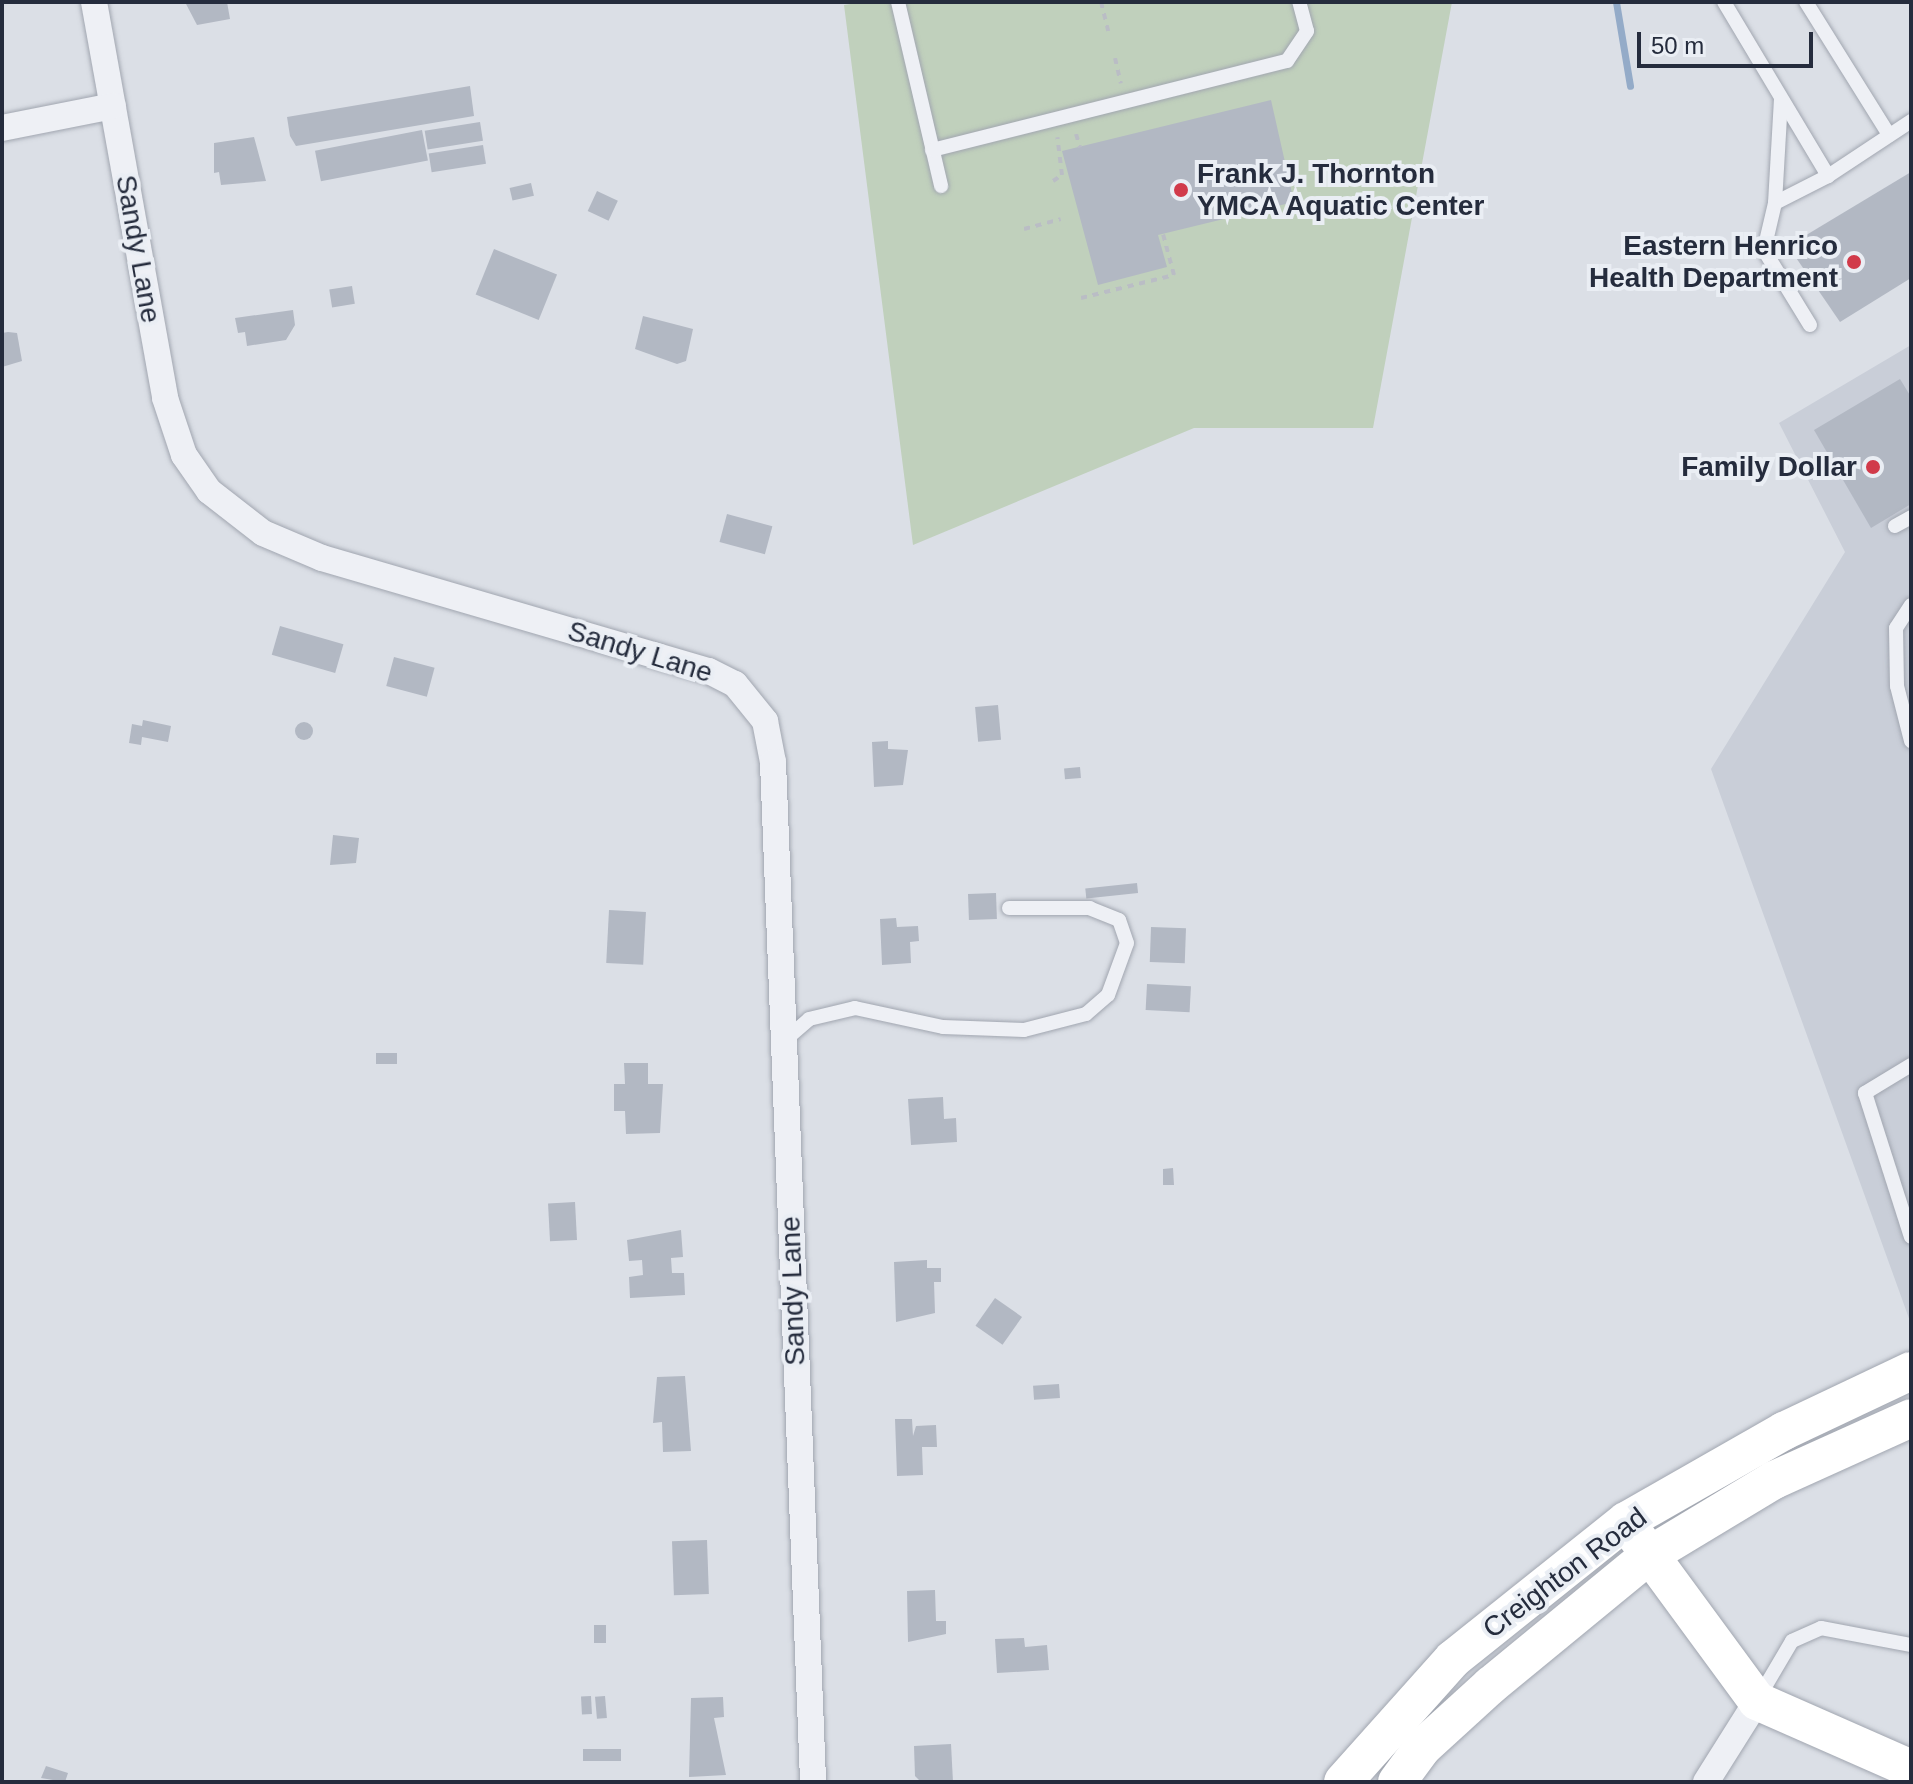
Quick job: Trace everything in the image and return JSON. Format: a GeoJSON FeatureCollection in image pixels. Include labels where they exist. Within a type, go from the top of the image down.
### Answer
{"type":"FeatureCollection","features":[{"type":"Feature","properties":{"kind":"main road","name":"Creighton Road"},"geometry":{"type":"LineString","coordinates":[[1343,1782],[1453,1659],[1626,1521],[1784,1431],[1911,1371]]}},
{"type":"Feature","properties":{"kind":"main road","name":"Creighton Road"},"geometry":{"type":"LineString","coordinates":[[1397,1782],[1422,1748],[1491,1685],[1648,1556],[1774,1480],[1911,1418]]}},
{"type":"Feature","properties":{"kind":"main road"},"geometry":{"type":"LineString","coordinates":[[1626,1521],[1648,1556],[1757,1701],[1911,1769]]}},
{"type":"Feature","properties":{"kind":"street","name":"Sandy Lane"},"geometry":{"type":"LineString","coordinates":[[94,2],[165,398],[184,455],[209,491],[287,545],[709,671],[749,697],[765,721],[773,762],[813,1782]]}},
{"type":"Feature","properties":{"kind":"street"},"geometry":{"type":"LineString","coordinates":[[2,128],[113,106]]}},
{"type":"Feature","properties":{"kind":"street"},"geometry":{"type":"LineString","coordinates":[[1706,1782],[1757,1701]]}},
{"type":"Feature","properties":{"kind":"lane"},"geometry":{"type":"LineString","coordinates":[[898,2],[941,186]]}},
{"type":"Feature","properties":{"kind":"lane"},"geometry":{"type":"LineString","coordinates":[[932,150],[1287,61],[1307,31],[1299,2]]}},
{"type":"Feature","properties":{"kind":"lane"},"geometry":{"type":"LineString","coordinates":[[1724,2],[1828,176]]}},
{"type":"Feature","properties":{"kind":"lane"},"geometry":{"type":"LineString","coordinates":[[1806,2],[1889,135]]}},
{"type":"Feature","properties":{"kind":"lane"},"geometry":{"type":"LineString","coordinates":[[1781,99],[1775,203],[1764,250],[1810,325]]}},
{"type":"Feature","properties":{"kind":"lane"},"geometry":{"type":"LineString","coordinates":[[1775,203],[1828,176],[1911,121]]}},
{"type":"Feature","properties":{"kind":"lane"},"geometry":{"type":"LineString","coordinates":[[1895,526],[1911,517]]}},
{"type":"Feature","properties":{"kind":"lane"},"geometry":{"type":"LineString","coordinates":[[1911,605],[1896,628],[1897,686],[1911,741]]}},
{"type":"Feature","properties":{"kind":"lane"},"geometry":{"type":"LineString","coordinates":[[783,1041],[809,1019],[855,1008],[943,1027],[1024,1030],[1086,1014],[1108,995],[1127,943],[1119,920],[1090,908],[1009,908]]}},
{"type":"Feature","properties":{"kind":"lane"},"geometry":{"type":"LineString","coordinates":[[1911,1065],[1865,1093],[1911,1237]]}},
{"type":"Feature","properties":{"kind":"lane"},"geometry":{"type":"LineString","coordinates":[[1757,1701],[1792,1641],[1821,1628],[1911,1645]]}},
{"type":"Feature","properties":{"kind":"path"},"geometry":{"type":"LineString","coordinates":[[1101,2],[1108,31]]}},
{"type":"Feature","properties":{"kind":"path"},"geometry":{"type":"LineString","coordinates":[[1115,58],[1122,87]]}},
{"type":"Feature","properties":{"kind":"path"},"geometry":{"type":"LineString","coordinates":[[1076,131],[1080,147]]}},
{"type":"Feature","properties":{"kind":"path"},"geometry":{"type":"LineString","coordinates":[[1053,181],[1064,165],[1057,137]]}},
{"type":"Feature","properties":{"kind":"path"},"geometry":{"type":"LineString","coordinates":[[1024,229],[1061,219]]}},
{"type":"Feature","properties":{"kind":"path"},"geometry":{"type":"LineString","coordinates":[[1081,298],[1174,275],[1163,234]]}},
{"type":"Feature","properties":{"kind":"shaded area"},"geometry":{"type":"Polygon","coordinates":[[[1911,345],[1911,1324],[1711,769],[1845,552],[1779,423],[1911,345]]]}},
{"type":"Feature","properties":{"kind":"green space"},"geometry":{"type":"Polygon","coordinates":[[[863,2],[1452,2],[1373,428],[1194,428],[913,545],[844,5],[863,2]]]}},
{"type":"Feature","properties":{"kind":"building"},"geometry":{"type":"Polygon","coordinates":[[[185,2],[227,2],[230,19],[197,25],[185,2]]]}},
{"type":"Feature","properties":{"kind":"building"},"geometry":{"type":"Polygon","coordinates":[[[470,86],[474,116],[296,146],[290,136],[287,117],[470,86]]]}},
{"type":"Feature","properties":{"kind":"building","name":"Frank J. Thornton YMCA Aquatic Center"},"geometry":{"type":"Polygon","coordinates":[[[1271,100],[1294,202],[1158,235],[1167,267],[1098,285],[1062,151],[1271,100]]]}},
{"type":"Feature","properties":{"kind":"building"},"geometry":{"type":"Polygon","coordinates":[[[480,122],[483,141],[428,150],[425,131],[480,122]]]}},
{"type":"Feature","properties":{"kind":"building"},"geometry":{"type":"Polygon","coordinates":[[[422,130],[428,160],[321,181],[315,151],[422,130]]]}},
{"type":"Feature","properties":{"kind":"building"},"geometry":{"type":"Polygon","coordinates":[[[254,137],[266,181],[221,185],[219,172],[214,173],[214,143],[254,137]]]}},
{"type":"Feature","properties":{"kind":"building"},"geometry":{"type":"Polygon","coordinates":[[[483,145],[486,164],[432,172],[429,154],[483,145]]]}},
{"type":"Feature","properties":{"kind":"building","name":"Eastern Henrico Health Department"},"geometry":{"type":"Polygon","coordinates":[[[1911,172],[1911,278],[1840,322],[1788,246],[1911,172]]]}},
{"type":"Feature","properties":{"kind":"building"},"geometry":{"type":"Polygon","coordinates":[[[531,183],[534,196],[512,201],[510,188],[531,183]]]}},
{"type":"Feature","properties":{"kind":"building"},"geometry":{"type":"Polygon","coordinates":[[[597,191],[618,201],[609,221],[588,211],[597,191]]]}},
{"type":"Feature","properties":{"kind":"building"},"geometry":{"type":"Polygon","coordinates":[[[494,249],[557,274],[539,320],[476,294],[494,249]]]}},
{"type":"Feature","properties":{"kind":"building"},"geometry":{"type":"Polygon","coordinates":[[[352,286],[355,304],[332,307],[329,290],[352,286]]]}},
{"type":"Feature","properties":{"kind":"building"},"geometry":{"type":"Polygon","coordinates":[[[293,310],[295,325],[286,340],[247,346],[245,332],[238,333],[235,318],[293,310]]]}},
{"type":"Feature","properties":{"kind":"building"},"geometry":{"type":"Polygon","coordinates":[[[643,316],[693,329],[686,361],[677,364],[635,349],[643,316]]]}},
{"type":"Feature","properties":{"kind":"building"},"geometry":{"type":"Polygon","coordinates":[[[2,333],[17,333],[22,361],[2,367],[2,333]]]}},
{"type":"Feature","properties":{"kind":"building","name":"Family Dollar"},"geometry":{"type":"Polygon","coordinates":[[[1900,379],[1911,397],[1911,504],[1871,528],[1814,430],[1900,379]]]}},
{"type":"Feature","properties":{"kind":"building"},"geometry":{"type":"Polygon","coordinates":[[[727,514],[772,526],[765,554],[719,542],[727,514]]]}},
{"type":"Feature","properties":{"kind":"building"},"geometry":{"type":"Polygon","coordinates":[[[280,626],[343,644],[335,673],[272,655],[280,626]]]}},
{"type":"Feature","properties":{"kind":"building"},"geometry":{"type":"Polygon","coordinates":[[[394,657],[435,668],[427,697],[386,686],[394,657]]]}},
{"type":"Feature","properties":{"kind":"building"},"geometry":{"type":"Polygon","coordinates":[[[998,705],[1001,740],[978,742],[975,707],[998,705]]]}},
{"type":"Feature","properties":{"kind":"building"},"geometry":{"type":"Polygon","coordinates":[[[143,720],[171,726],[168,742],[142,737],[141,745],[129,743],[132,724],[142,726],[143,720]]]}},
{"type":"Feature","properties":{"kind":"building"},"geometry":{"type":"Polygon","coordinates":[[[300,722],[308,722],[313,731],[311,738],[300,740],[295,735],[295,727],[300,722]]]}},
{"type":"Feature","properties":{"kind":"building"},"geometry":{"type":"Polygon","coordinates":[[[888,741],[888,749],[908,750],[903,785],[874,787],[872,742],[888,741]]]}},
{"type":"Feature","properties":{"kind":"building"},"geometry":{"type":"Polygon","coordinates":[[[1080,767],[1081,778],[1065,779],[1064,768],[1080,767]]]}},
{"type":"Feature","properties":{"kind":"building"},"geometry":{"type":"Polygon","coordinates":[[[333,835],[359,838],[356,863],[330,865],[333,835]]]}},
{"type":"Feature","properties":{"kind":"building"},"geometry":{"type":"Polygon","coordinates":[[[1137,883],[1138,893],[1086,898],[1085,888],[1137,883]]]}},
{"type":"Feature","properties":{"kind":"building"},"geometry":{"type":"Polygon","coordinates":[[[996,893],[997,919],[969,920],[968,894],[996,893]]]}},
{"type":"Feature","properties":{"kind":"building"},"geometry":{"type":"Polygon","coordinates":[[[609,910],[646,912],[643,965],[606,963],[609,910]]]}},
{"type":"Feature","properties":{"kind":"building"},"geometry":{"type":"Polygon","coordinates":[[[896,918],[897,927],[918,926],[919,941],[910,942],[911,963],[882,965],[880,919],[896,918]]]}},
{"type":"Feature","properties":{"kind":"building"},"geometry":{"type":"Polygon","coordinates":[[[1151,927],[1186,928],[1185,963],[1150,962],[1151,927]]]}},
{"type":"Feature","properties":{"kind":"building"},"geometry":{"type":"Polygon","coordinates":[[[1147,984],[1191,986],[1190,1012],[1146,1010],[1147,984]]]}},
{"type":"Feature","properties":{"kind":"building"},"geometry":{"type":"Polygon","coordinates":[[[376,1053],[397,1053],[397,1064],[376,1064],[376,1053]]]}},
{"type":"Feature","properties":{"kind":"building"},"geometry":{"type":"Polygon","coordinates":[[[624,1063],[648,1063],[648,1084],[663,1084],[660,1133],[626,1134],[625,1111],[614,1111],[614,1084],[625,1084],[624,1063]]]}},
{"type":"Feature","properties":{"kind":"building"},"geometry":{"type":"Polygon","coordinates":[[[943,1097],[944,1119],[956,1118],[957,1142],[911,1145],[908,1099],[943,1097]]]}},
{"type":"Feature","properties":{"kind":"building"},"geometry":{"type":"Polygon","coordinates":[[[1173,1168],[1174,1185],[1163,1185],[1163,1169],[1173,1168]]]}},
{"type":"Feature","properties":{"kind":"building"},"geometry":{"type":"Polygon","coordinates":[[[575,1202],[577,1240],[550,1241],[548,1203],[575,1202]]]}},
{"type":"Feature","properties":{"kind":"building"},"geometry":{"type":"Polygon","coordinates":[[[681,1230],[683,1257],[671,1258],[672,1273],[684,1273],[685,1295],[630,1298],[629,1277],[643,1275],[642,1260],[629,1261],[627,1240],[681,1230]]]}},
{"type":"Feature","properties":{"kind":"building"},"geometry":{"type":"Polygon","coordinates":[[[927,1260],[927,1268],[941,1268],[941,1282],[934,1282],[935,1313],[896,1322],[894,1262],[927,1260]]]}},
{"type":"Feature","properties":{"kind":"building"},"geometry":{"type":"Polygon","coordinates":[[[995,1298],[1022,1317],[1003,1345],[975,1326],[995,1298]]]}},
{"type":"Feature","properties":{"kind":"building"},"geometry":{"type":"Polygon","coordinates":[[[685,1376],[691,1451],[663,1452],[662,1422],[653,1423],[657,1377],[685,1376]]]}},
{"type":"Feature","properties":{"kind":"building"},"geometry":{"type":"Polygon","coordinates":[[[1059,1384],[1060,1398],[1034,1400],[1033,1386],[1059,1384]]]}},
{"type":"Feature","properties":{"kind":"building"},"geometry":{"type":"Polygon","coordinates":[[[895,1419],[912,1419],[913,1436],[916,1426],[936,1425],[937,1447],[922,1447],[923,1475],[897,1476],[895,1419]]]}},
{"type":"Feature","properties":{"kind":"building"},"geometry":{"type":"Polygon","coordinates":[[[707,1540],[709,1594],[674,1595],[672,1541],[707,1540]]]}},
{"type":"Feature","properties":{"kind":"building"},"geometry":{"type":"Polygon","coordinates":[[[935,1590],[936,1621],[946,1621],[946,1634],[908,1642],[907,1591],[935,1590]]]}},
{"type":"Feature","properties":{"kind":"building"},"geometry":{"type":"Polygon","coordinates":[[[594,1625],[606,1625],[606,1643],[594,1643],[594,1625]]]}},
{"type":"Feature","properties":{"kind":"building"},"geometry":{"type":"Polygon","coordinates":[[[1024,1638],[1025,1647],[1047,1645],[1049,1670],[997,1673],[995,1639],[1024,1638]]]}},
{"type":"Feature","properties":{"kind":"building"},"geometry":{"type":"Polygon","coordinates":[[[591,1696],[592,1714],[582,1714],[581,1697],[591,1696]]]}},
{"type":"Feature","properties":{"kind":"building"},"geometry":{"type":"Polygon","coordinates":[[[605,1696],[607,1718],[597,1719],[595,1697],[605,1696]]]}},
{"type":"Feature","properties":{"kind":"building"},"geometry":{"type":"Polygon","coordinates":[[[723,1697],[724,1717],[714,1718],[726,1775],[689,1777],[691,1698],[723,1697]]]}},
{"type":"Feature","properties":{"kind":"building"},"geometry":{"type":"Polygon","coordinates":[[[951,1744],[953,1782],[921,1782],[915,1776],[914,1746],[951,1744]]]}},
{"type":"Feature","properties":{"kind":"building"},"geometry":{"type":"Polygon","coordinates":[[[583,1749],[621,1749],[621,1761],[583,1761],[583,1749]]]}},
{"type":"Feature","properties":{"kind":"building"},"geometry":{"type":"Polygon","coordinates":[[[46,1766],[68,1773],[65,1782],[41,1778],[46,1766]]]}},
{"type":"Feature","properties":{"kind":"waterway"},"geometry":{"type":"LineString","coordinates":[[1616,2],[1630,86]]}},
{"type":"Feature","properties":{"kind":"place","name":"Frank J. Thornton YMCA Aquatic Center"},"geometry":{"type":"Point","coordinates":[1181,190]}},
{"type":"Feature","properties":{"kind":"place","name":"Eastern Henrico Health Department"},"geometry":{"type":"Point","coordinates":[1854,262]}},
{"type":"Feature","properties":{"kind":"place","name":"Family Dollar"},"geometry":{"type":"Point","coordinates":[1873,467]}}]}
